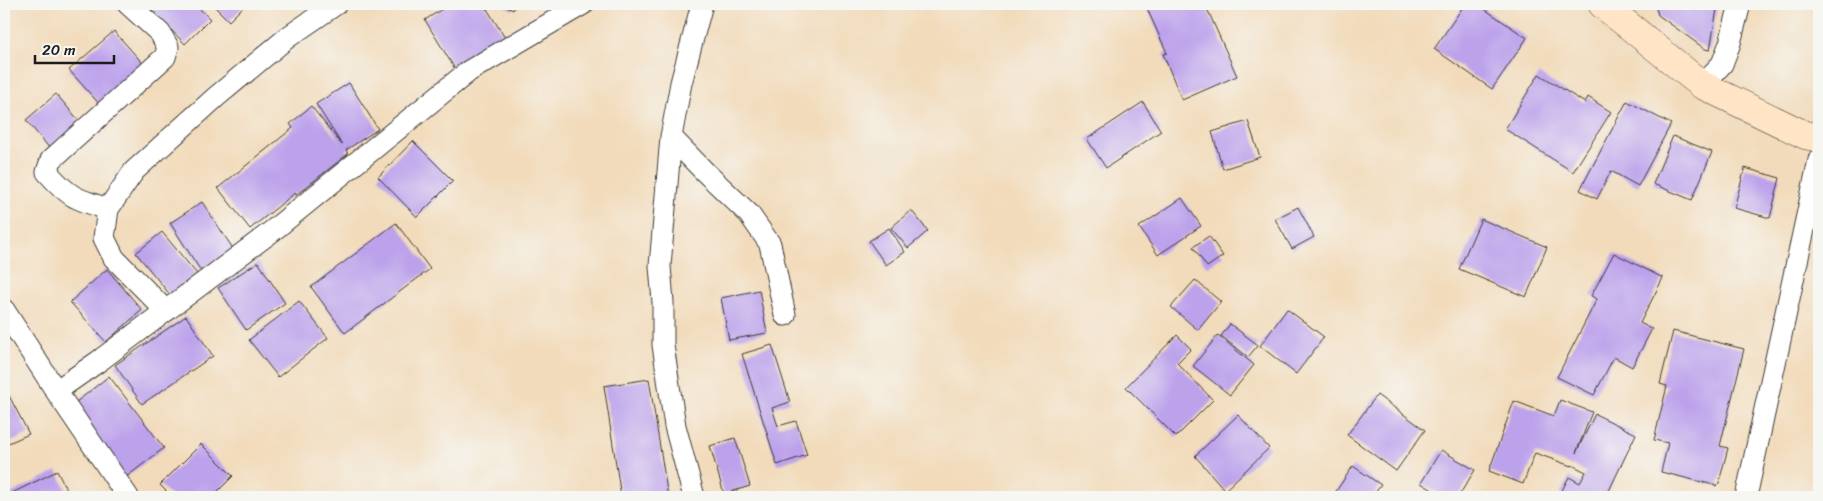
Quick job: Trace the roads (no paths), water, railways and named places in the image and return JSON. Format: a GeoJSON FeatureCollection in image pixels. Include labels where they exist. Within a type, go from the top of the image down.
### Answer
{"type":"FeatureCollection","features":[{"type":"Feature","properties":{"kind":"main road"},"geometry":{"type":"LineString","coordinates":[[1602,4],[1702,85],[1805,135],[1819,138]]}},
{"type":"Feature","properties":{"kind":"street"},"geometry":{"type":"LineString","coordinates":[[108,209],[78,200],[64,190],[47,172],[51,160],[165,57],[168,48],[160,33],[128,4]]}},
{"type":"Feature","properties":{"kind":"street"},"geometry":{"type":"LineString","coordinates":[[166,311],[114,258],[104,238],[108,209],[134,171],[202,109],[288,37],[336,4]]}},
{"type":"Feature","properties":{"kind":"street"},"geometry":{"type":"LineString","coordinates":[[56,391],[271,232],[469,71],[583,4]]}},
{"type":"Feature","properties":{"kind":"street"},"geometry":{"type":"LineString","coordinates":[[694,497],[675,426],[664,345],[660,266],[671,137],[681,83],[702,4]]}},
{"type":"Feature","properties":{"kind":"street"},"geometry":{"type":"LineString","coordinates":[[1702,85],[1722,64],[1730,43],[1740,4]]}},
{"type":"Feature","properties":{"kind":"street"},"geometry":{"type":"LineString","coordinates":[[671,137],[749,214],[770,244],[785,315]]}},
{"type":"Feature","properties":{"kind":"street"},"geometry":{"type":"LineString","coordinates":[[1746,497],[1819,160]]}},
{"type":"Feature","properties":{"kind":"street"},"geometry":{"type":"LineString","coordinates":[[4,310],[128,497]]}}]}
